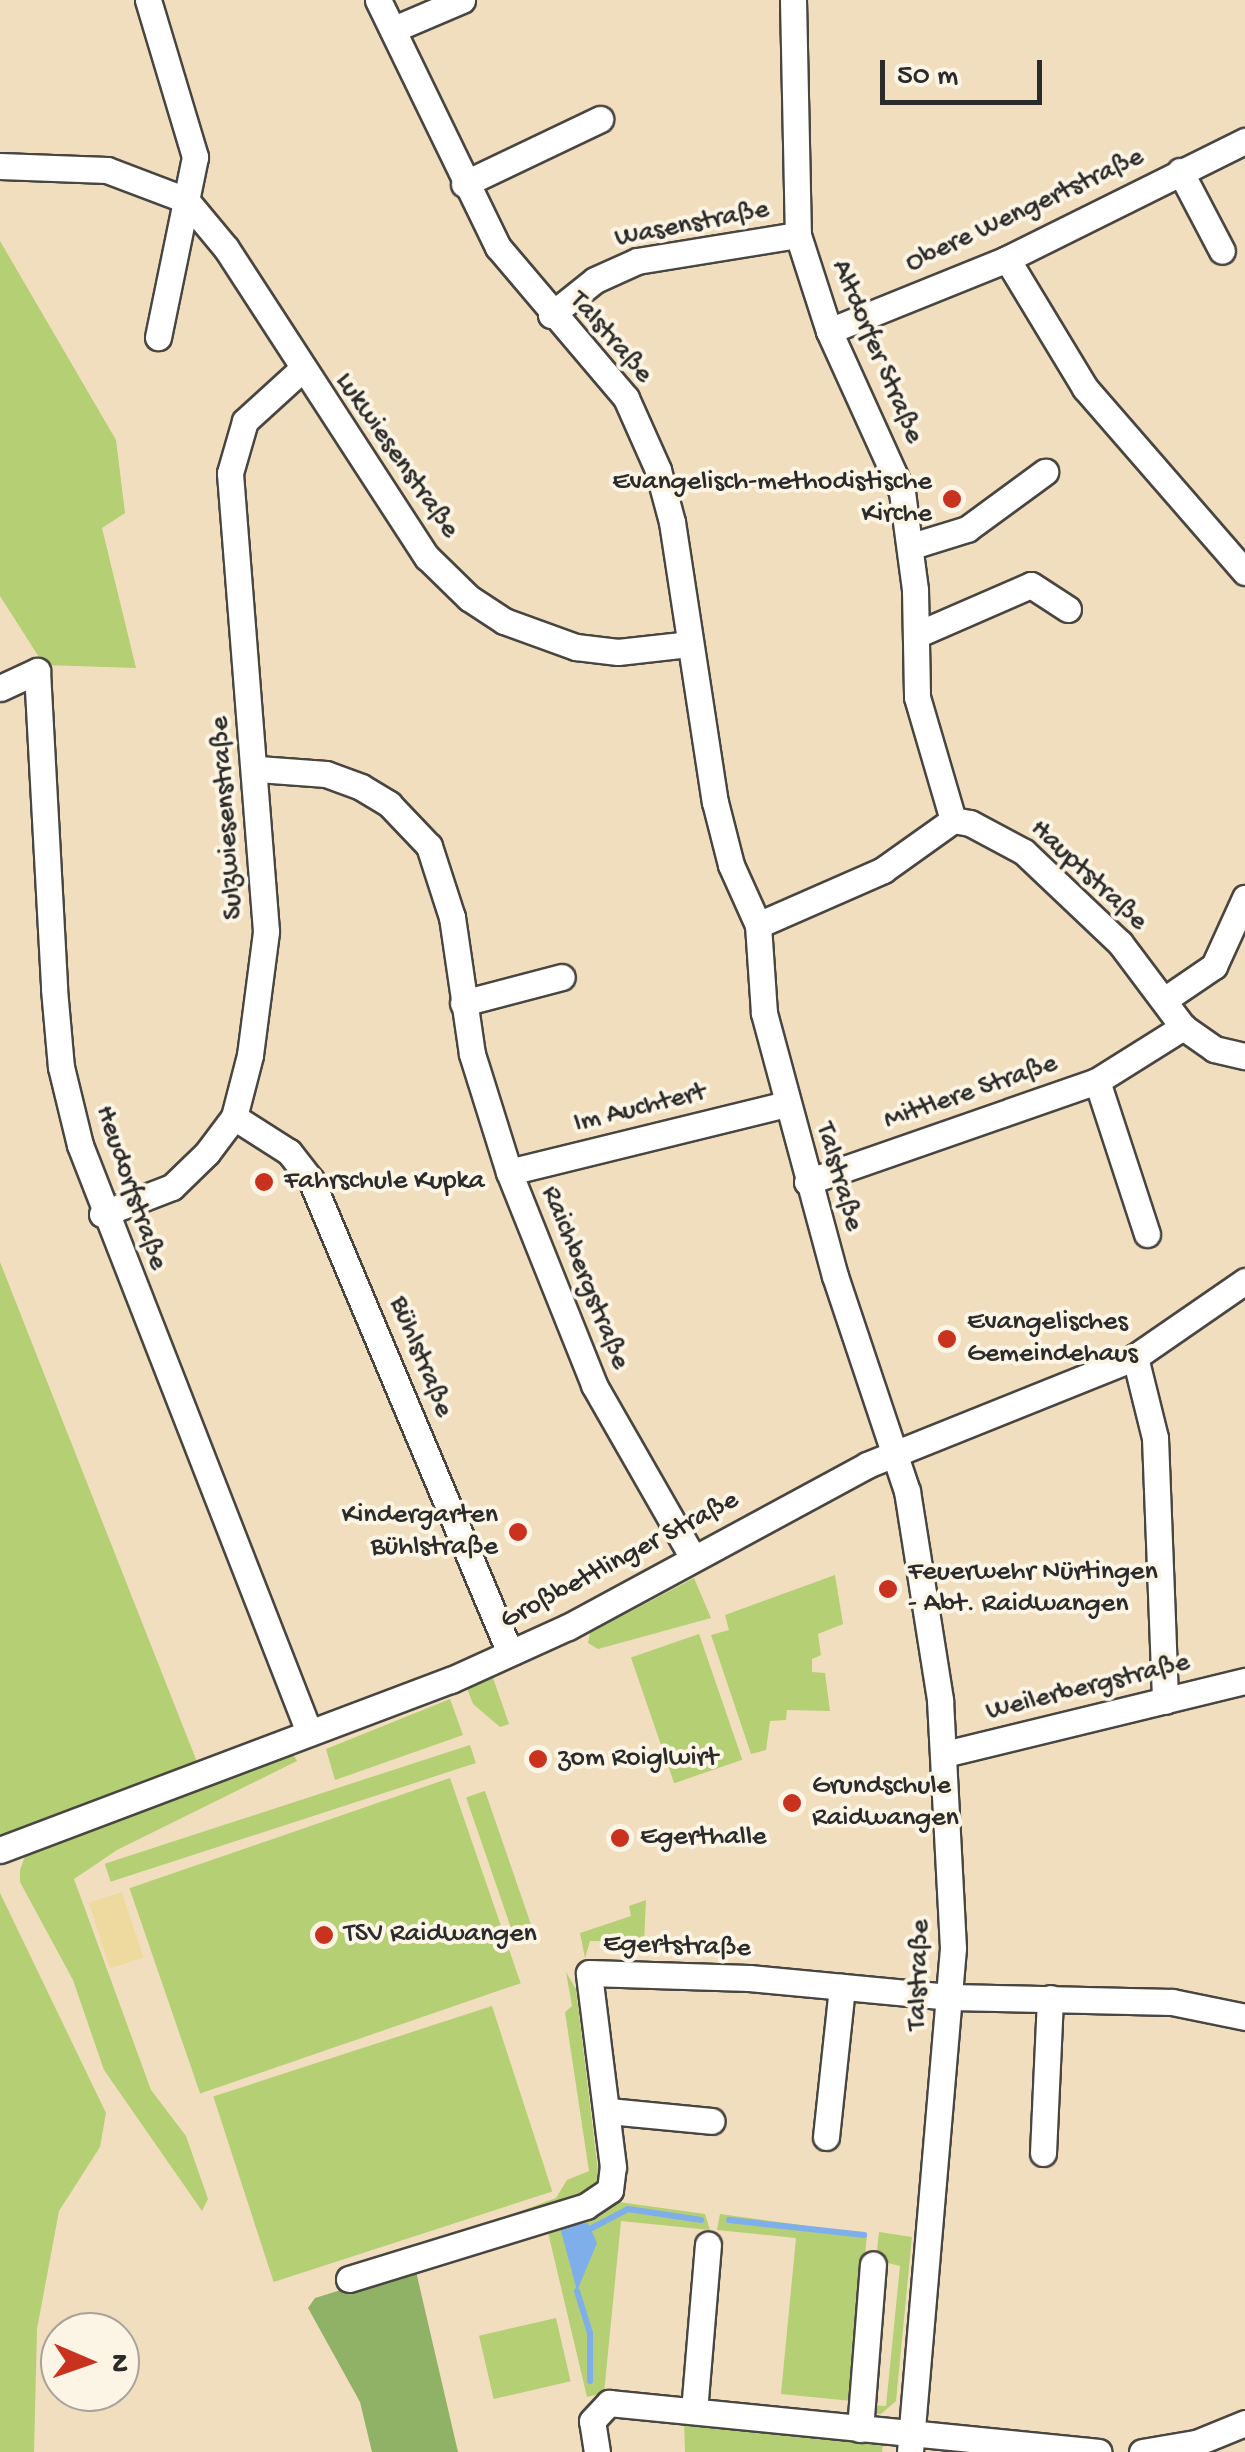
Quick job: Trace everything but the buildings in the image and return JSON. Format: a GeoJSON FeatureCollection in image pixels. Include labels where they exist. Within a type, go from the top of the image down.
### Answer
{"type":"FeatureCollection","features":[{"type":"Feature","properties":{"kind":"street"},"geometry":{"type":"LineString","coordinates":[[148,0],[195,157],[158,337]]}},
{"type":"Feature","properties":{"kind":"street","name":"Talstraße"},"geometry":{"type":"LineString","coordinates":[[378,0],[464,184],[498,247],[551,315],[603,367],[645,435],[672,522],[689,644],[730,865],[758,925],[764,1014],[786,1104],[807,1182],[897,1453],[931,1619],[945,1754],[952,1997],[911,2443]]}},
{"type":"Feature","properties":{"kind":"street"},"geometry":{"type":"LineString","coordinates":[[394,29],[462,0]]}},
{"type":"Feature","properties":{"kind":"street","name":"Altdorfer Straße"},"geometry":{"type":"LineString","coordinates":[[793,0],[798,235],[829,331],[878,429],[902,492],[912,546],[917,696],[953,820]]}},
{"type":"Feature","properties":{"kind":"street"},"geometry":{"type":"LineString","coordinates":[[464,184],[600,119]]}},
{"type":"Feature","properties":{"kind":"street","name":"Obere Wengertstraße"},"geometry":{"type":"LineString","coordinates":[[829,331],[1007,259],[1245,140]]}},
{"type":"Feature","properties":{"kind":"street","name":"Lukwiesenstraße"},"geometry":{"type":"LineString","coordinates":[[0,166],[106,170],[186,200],[226,248],[300,371],[427,556],[470,598],[504,621],[576,648],[618,652],[689,644]]}},
{"type":"Feature","properties":{"kind":"street"},"geometry":{"type":"LineString","coordinates":[[1180,172],[1222,251]]}},
{"type":"Feature","properties":{"kind":"street","name":"Wasenstraße"},"geometry":{"type":"LineString","coordinates":[[551,315],[604,274],[637,261],[798,235]]}},
{"type":"Feature","properties":{"kind":"street"},"geometry":{"type":"LineString","coordinates":[[1007,259],[1085,388],[1245,572]]}},
{"type":"Feature","properties":{"kind":"street","name":"Sulzwiesenstraße"},"geometry":{"type":"LineString","coordinates":[[102,1214],[172,1186],[234,1117],[250,1055],[266,931],[258,769],[230,472],[246,421],[300,371]]}},
{"type":"Feature","properties":{"kind":"street"},"geometry":{"type":"LineString","coordinates":[[912,546],[967,528],[1045,472]]}},
{"type":"Feature","properties":{"kind":"street"},"geometry":{"type":"LineString","coordinates":[[916,636],[1031,585],[1068,609]]}},
{"type":"Feature","properties":{"kind":"street","name":"Heudorfstraße"},"geometry":{"type":"LineString","coordinates":[[0,688],[37,671],[61,1067],[102,1214],[310,1732]]}},
{"type":"Feature","properties":{"kind":"street","name":"Raichbergstraße"},"geometry":{"type":"LineString","coordinates":[[258,769],[326,774],[360,787],[411,824],[428,846],[446,889],[463,1003],[508,1172],[594,1385],[693,1558]]}},
{"type":"Feature","properties":{"kind":"street"},"geometry":{"type":"LineString","coordinates":[[758,925],[883,870],[953,820]]}},
{"type":"Feature","properties":{"kind":"street","name":"Hauptstraße"},"geometry":{"type":"LineString","coordinates":[[953,820],[990,829],[1024,852],[1167,998],[1183,1027]]}},
{"type":"Feature","properties":{"kind":"street"},"geometry":{"type":"LineString","coordinates":[[1167,998],[1214,966],[1245,898]]}},
{"type":"Feature","properties":{"kind":"street"},"geometry":{"type":"LineString","coordinates":[[463,1003],[562,977]]}},
{"type":"Feature","properties":{"kind":"street"},"geometry":{"type":"LineString","coordinates":[[1183,1027],[1214,1049],[1245,1056]]}},
{"type":"Feature","properties":{"kind":"street","name":"Mittlere Straße"},"geometry":{"type":"LineString","coordinates":[[807,1182],[1097,1081],[1183,1027]]}},
{"type":"Feature","properties":{"kind":"street","name":"Mittlere Straße"},"geometry":{"type":"LineString","coordinates":[[1097,1081],[1146,1234]]}},
{"type":"Feature","properties":{"kind":"street","name":"Im Auchtert"},"geometry":{"type":"LineString","coordinates":[[508,1172],[786,1104]]}},
{"type":"Feature","properties":{"kind":"street","name":"Bühlstraße"},"geometry":{"type":"LineString","coordinates":[[234,1117],[289,1152],[311,1180],[510,1653]]}},
{"type":"Feature","properties":{"kind":"street","name":"Großbettlinger Straße"},"geometry":{"type":"LineString","coordinates":[[0,1850],[510,1653],[897,1453],[1135,1356],[1245,1281]]}},
{"type":"Feature","properties":{"kind":"street"},"geometry":{"type":"LineString","coordinates":[[1135,1356],[1156,1438],[1165,1700]]}},
{"type":"Feature","properties":{"kind":"street","name":"Weilerbergstraße"},"geometry":{"type":"LineString","coordinates":[[945,1754],[1245,1680]]}},
{"type":"Feature","properties":{"kind":"street","name":"Egertstraße"},"geometry":{"type":"LineString","coordinates":[[350,2280],[601,2199],[614,2177],[589,1973],[952,1997],[1172,2002],[1245,2017]]}},
{"type":"Feature","properties":{"kind":"street"},"geometry":{"type":"LineString","coordinates":[[826,2137],[842,1987]]}},
{"type":"Feature","properties":{"kind":"street"},"geometry":{"type":"LineString","coordinates":[[1043,2154],[1050,1998]]}},
{"type":"Feature","properties":{"kind":"street"},"geometry":{"type":"LineString","coordinates":[[608,2111],[712,2121]]}},
{"type":"Feature","properties":{"kind":"street"},"geometry":{"type":"LineString","coordinates":[[694,2411],[708,2245]]}},
{"type":"Feature","properties":{"kind":"street"},"geometry":{"type":"LineString","coordinates":[[860,2428],[873,2265]]}},
{"type":"Feature","properties":{"kind":"street"},"geometry":{"type":"LineString","coordinates":[[597,2452],[592,2421],[602,2405],[860,2428],[911,2443],[1099,2452]]}},
{"type":"Feature","properties":{"kind":"street"},"geometry":{"type":"LineString","coordinates":[[1142,2452],[1225,2444],[1245,2422]]}},
{"type":"Feature","properties":{"kind":"green space"},"geometry":{"type":"Polygon","coordinates":[[[0,241],[116,440],[125,513],[102,528],[136,668],[44,665],[0,596],[0,241]]]}},
{"type":"Feature","properties":{"kind":"green space"},"geometry":{"type":"Polygon","coordinates":[[[0,1262],[197,1762],[3,1837],[0,1836],[0,1262]]]}},
{"type":"Feature","properties":{"kind":"green space"},"geometry":{"type":"Polygon","coordinates":[[[835,1575],[843,1624],[818,1634],[821,1655],[812,1659],[812,1672],[825,1673],[830,1711],[787,1710],[786,1720],[770,1721],[766,1750],[751,1754],[711,1635],[729,1630],[725,1615],[835,1575]]]}},
{"type":"Feature","properties":{"kind":"green space"},"geometry":{"type":"Polygon","coordinates":[[[694,1578],[711,1618],[598,1649],[588,1643],[590,1633],[694,1578]]]}},
{"type":"Feature","properties":{"kind":"green space"},"geometry":{"type":"Polygon","coordinates":[[[699,1634],[742,1760],[674,1783],[631,1657],[699,1634]]]}},
{"type":"Feature","properties":{"kind":"green space"},"geometry":{"type":"Polygon","coordinates":[[[493,1678],[509,1724],[500,1727],[473,1704],[467,1688],[493,1678]]]}},
{"type":"Feature","properties":{"kind":"green space"},"geometry":{"type":"Polygon","coordinates":[[[450,1699],[463,1735],[335,1780],[326,1749],[450,1699]]]}},
{"type":"Feature","properties":{"kind":"green space"},"geometry":{"type":"Polygon","coordinates":[[[470,1745],[476,1763],[111,1882],[105,1864],[470,1745]]]}},
{"type":"Feature","properties":{"kind":"green space"},"geometry":{"type":"Polygon","coordinates":[[[293,1754],[297,1761],[117,1850],[74,1879],[151,2090],[186,2136],[208,2199],[202,2211],[104,2070],[73,1980],[20,1882],[20,1870],[25,1856],[293,1754]]]}},
{"type":"Feature","properties":{"kind":"green space","name":"TSV Raidwangen"},"geometry":{"type":"Polygon","coordinates":[[[450,1778],[521,1983],[200,2094],[129,1888],[450,1778]]]}},
{"type":"Feature","properties":{"kind":"green space"},"geometry":{"type":"Polygon","coordinates":[[[485,1791],[532,1928],[513,1935],[466,1798],[485,1791]]]}},
{"type":"Feature","properties":{"kind":"green space"},"geometry":{"type":"Polygon","coordinates":[[[0,1893],[106,2113],[100,2147],[59,2211],[37,2329],[34,2452],[0,2452],[0,1893]]]}},
{"type":"Feature","properties":{"kind":"green space"},"geometry":{"type":"Polygon","coordinates":[[[646,1900],[644,1942],[590,1941],[585,1958],[580,1933],[631,1916],[629,1906],[646,1900]]]}},
{"type":"Feature","properties":{"kind":"green space"},"geometry":{"type":"Polygon","coordinates":[[[566,1972],[576,1989],[600,2188],[584,2199],[459,2234],[556,2198],[567,2180],[589,2171],[565,2012],[572,2006],[566,1972]]]}},
{"type":"Feature","properties":{"kind":"green space","name":"TSV Raidwangen"},"geometry":{"type":"Polygon","coordinates":[[[492,2006],[552,2191],[274,2282],[213,2097],[492,2006]]]}},
{"type":"Feature","properties":{"kind":"green space"},"geometry":{"type":"Polygon","coordinates":[[[619,2202],[705,2214],[710,2230],[621,2221],[604,2393],[587,2397],[547,2228],[619,2202]]]}},
{"type":"Feature","properties":{"kind":"green space"},"geometry":{"type":"Polygon","coordinates":[[[720,2214],[867,2234],[852,2401],[781,2394],[796,2238],[717,2230],[720,2214]]]}},
{"type":"Feature","properties":{"kind":"green space"},"geometry":{"type":"Polygon","coordinates":[[[879,2232],[912,2237],[896,2401],[881,2414],[869,2413],[870,2405],[886,2406],[900,2266],[876,2260],[879,2232]]]}},
{"type":"Feature","properties":{"kind":"green space"},"geometry":{"type":"Polygon","coordinates":[[[415,2267],[458,2452],[372,2452],[360,2402],[308,2308],[315,2298],[415,2267]]]}},
{"type":"Feature","properties":{"kind":"green space"},"geometry":{"type":"Polygon","coordinates":[[[556,2318],[571,2381],[494,2399],[479,2336],[556,2318]]]}},
{"type":"Feature","properties":{"kind":"green space"},"geometry":{"type":"Polygon","coordinates":[[[684,2420],[883,2442],[882,2452],[685,2452],[684,2420]]]}},
{"type":"Feature","properties":{"kind":"sand"},"geometry":{"type":"Polygon","coordinates":[[[122,1892],[143,1958],[110,1968],[89,1903],[122,1892]]]}},
{"type":"Feature","properties":{"kind":"water"},"geometry":{"type":"Polygon","coordinates":[[[588,2223],[597,2243],[577,2291],[560,2227],[588,2223]]]}},
{"type":"Feature","properties":{"kind":"waterway"},"geometry":{"type":"LineString","coordinates":[[588,2230],[628,2209],[701,2220]]}},
{"type":"Feature","properties":{"kind":"waterway"},"geometry":{"type":"LineString","coordinates":[[729,2220],[864,2235]]}},
{"type":"Feature","properties":{"kind":"waterway"},"geometry":{"type":"LineString","coordinates":[[577,2291],[590,2333],[590,2381]]}},
{"type":"Feature","properties":{"kind":"place","name":"Evangelisch-methodistische Kirche"},"geometry":{"type":"Point","coordinates":[952,499]}},
{"type":"Feature","properties":{"kind":"place","name":"Fahrschule Kupka"},"geometry":{"type":"Point","coordinates":[264,1182]}},
{"type":"Feature","properties":{"kind":"place","name":"Evangelisches Gemeindehaus"},"geometry":{"type":"Point","coordinates":[947,1339]}},
{"type":"Feature","properties":{"kind":"place","name":"Kindergarten Bühlstraße"},"geometry":{"type":"Point","coordinates":[518,1532]}},
{"type":"Feature","properties":{"kind":"place","name":"Feuerwehr Nürtingen - Abt. Raidwangen"},"geometry":{"type":"Point","coordinates":[888,1589]}},
{"type":"Feature","properties":{"kind":"place","name":"zom Roiglwirt"},"geometry":{"type":"Point","coordinates":[538,1759]}},
{"type":"Feature","properties":{"kind":"place","name":"Grundschule Raidwangen"},"geometry":{"type":"Point","coordinates":[792,1803]}},
{"type":"Feature","properties":{"kind":"place","name":"Egerthalle"},"geometry":{"type":"Point","coordinates":[620,1838]}},
{"type":"Feature","properties":{"kind":"place","name":"TSV Raidwangen"},"geometry":{"type":"Point","coordinates":[324,1935]}}]}
